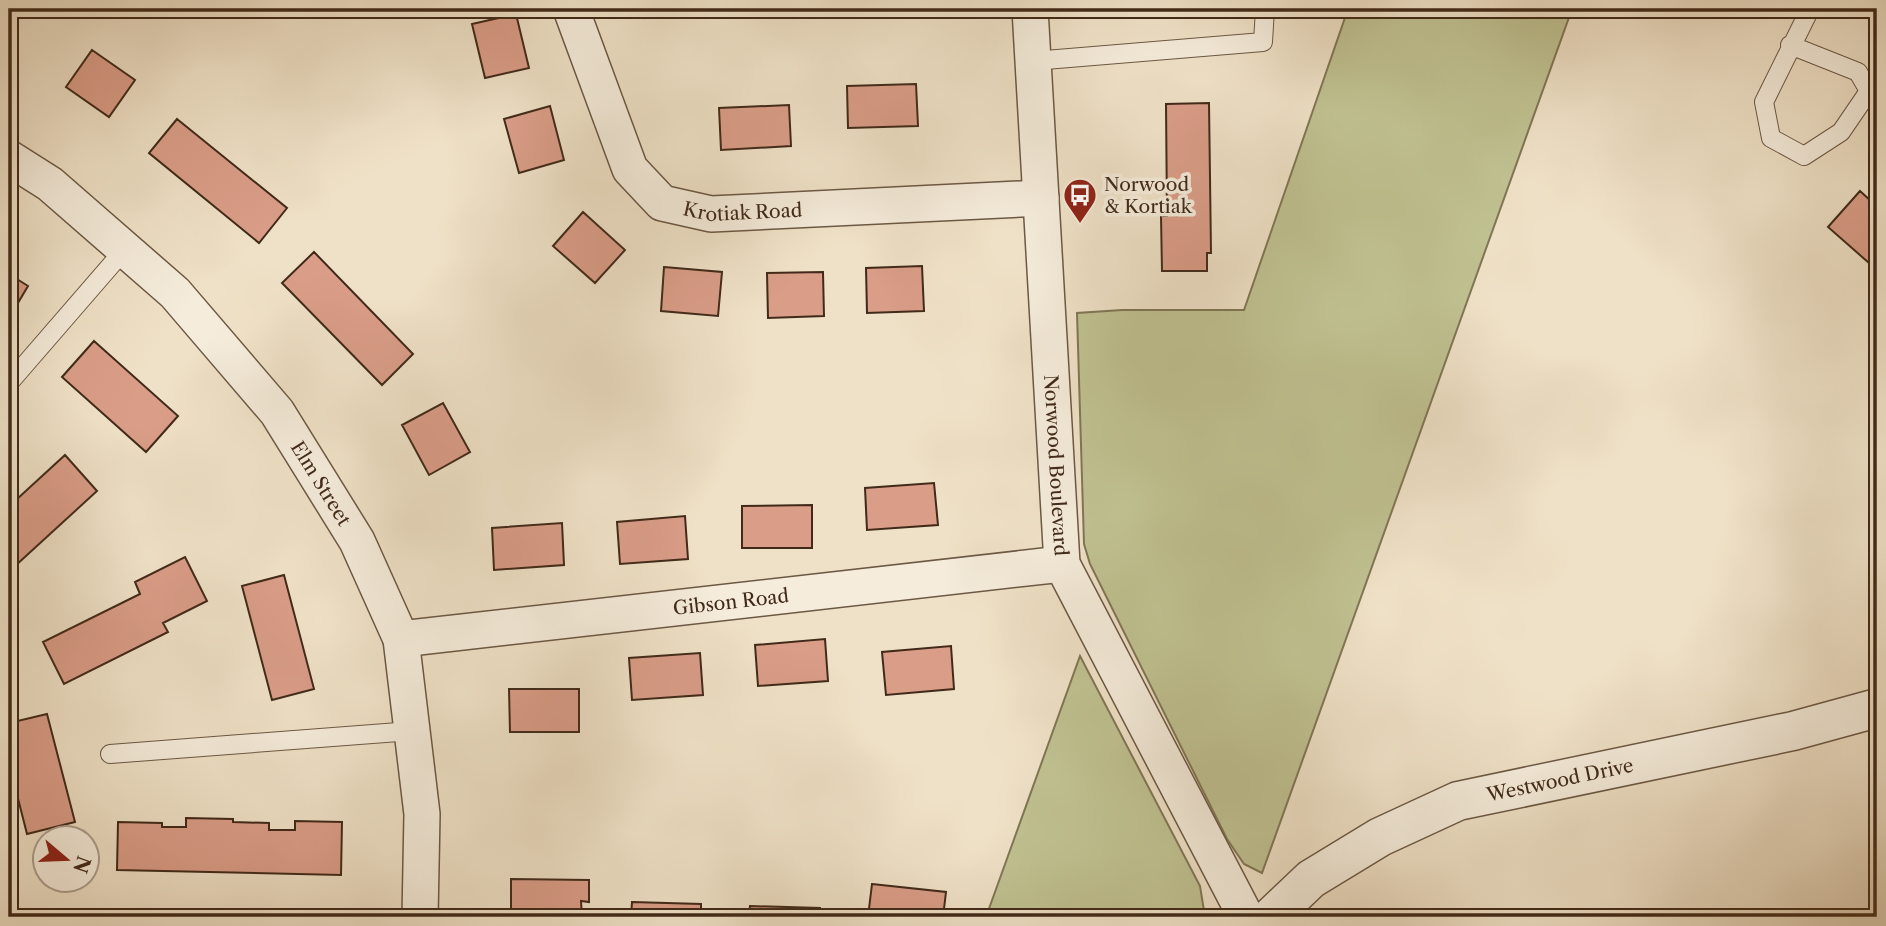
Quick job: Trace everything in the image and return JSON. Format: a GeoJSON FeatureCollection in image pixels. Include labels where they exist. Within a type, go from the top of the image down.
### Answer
{"type":"FeatureCollection","features":[{"type":"Feature","properties":{"kind":"street","name":"Krotiak Road"},"geometry":{"type":"LineString","coordinates":[[571,9],[630,169],[662,203],[710,214],[1041,198]]}},
{"type":"Feature","properties":{"kind":"street","name":"Norwood Boulevard"},"geometry":{"type":"LineString","coordinates":[[1030,9],[1062,564],[1246,917]]}},
{"type":"Feature","properties":{"kind":"street","name":"Elm Street"},"geometry":{"type":"LineString","coordinates":[[9,158],[50,184],[175,293],[277,412],[357,541],[401,639],[422,814],[420,917]]}},
{"type":"Feature","properties":{"kind":"street","name":"Gibson Road"},"geometry":{"type":"LineString","coordinates":[[401,639],[1062,564]]}},
{"type":"Feature","properties":{"kind":"street","name":"Westwood Drive"},"geometry":{"type":"LineString","coordinates":[[1270,917],[1311,879],[1380,837],[1458,801],[1793,731],[1877,708]]}},
{"type":"Feature","properties":{"kind":"lane"},"geometry":{"type":"LineString","coordinates":[[1033,61],[1264,42],[1265,9]]}},
{"type":"Feature","properties":{"kind":"lane"},"geometry":{"type":"LineString","coordinates":[[1790,46],[1858,72],[1869,91],[1841,132],[1804,156],[1771,138],[1764,102],[1790,46],[1810,9]]}},
{"type":"Feature","properties":{"kind":"lane"},"geometry":{"type":"LineString","coordinates":[[9,383],[125,249]]}},
{"type":"Feature","properties":{"kind":"lane"},"geometry":{"type":"LineString","coordinates":[[110,754],[412,730]]}},
{"type":"Feature","properties":{"kind":"green space"},"geometry":{"type":"Polygon","coordinates":[[[1348,9],[1572,9],[1262,873],[1244,864],[1227,839],[1090,564],[1084,544],[1077,313],[1122,310],[1244,310],[1348,9]]]}},
{"type":"Feature","properties":{"kind":"green space"},"geometry":{"type":"Polygon","coordinates":[[[1080,656],[1200,886],[1205,917],[986,917],[1080,656]]]}},
{"type":"Feature","properties":{"kind":"building"},"geometry":{"type":"Polygon","coordinates":[[[642,9],[669,9],[645,18],[642,9]]]}},
{"type":"Feature","properties":{"kind":"building"},"geometry":{"type":"Polygon","coordinates":[[[516,14],[529,68],[485,78],[472,24],[516,14]]]}},
{"type":"Feature","properties":{"kind":"building"},"geometry":{"type":"Polygon","coordinates":[[[92,50],[135,80],[109,117],[66,87],[92,50]]]}},
{"type":"Feature","properties":{"kind":"building"},"geometry":{"type":"Polygon","coordinates":[[[916,84],[918,126],[848,128],[847,86],[916,84]]]}},
{"type":"Feature","properties":{"kind":"building"},"geometry":{"type":"Polygon","coordinates":[[[1209,103],[1211,253],[1207,253],[1207,271],[1162,271],[1161,216],[1167,216],[1166,104],[1209,103]]]}},
{"type":"Feature","properties":{"kind":"building"},"geometry":{"type":"Polygon","coordinates":[[[789,105],[791,146],[721,150],[719,108],[789,105]]]}},
{"type":"Feature","properties":{"kind":"building"},"geometry":{"type":"Polygon","coordinates":[[[550,106],[564,160],[519,173],[504,119],[550,106]]]}},
{"type":"Feature","properties":{"kind":"building"},"geometry":{"type":"Polygon","coordinates":[[[177,119],[287,208],[259,243],[149,153],[177,119]]]}},
{"type":"Feature","properties":{"kind":"building"},"geometry":{"type":"Polygon","coordinates":[[[1860,191],[1871,201],[1877,194],[1877,270],[1828,227],[1860,191]]]}},
{"type":"Feature","properties":{"kind":"building"},"geometry":{"type":"Polygon","coordinates":[[[583,212],[625,250],[595,283],[553,246],[583,212]]]}},
{"type":"Feature","properties":{"kind":"building"},"geometry":{"type":"Polygon","coordinates":[[[314,252],[413,354],[382,385],[282,283],[314,252]]]}},
{"type":"Feature","properties":{"kind":"building"},"geometry":{"type":"Polygon","coordinates":[[[922,266],[924,311],[867,313],[866,268],[922,266]]]}},
{"type":"Feature","properties":{"kind":"building"},"geometry":{"type":"Polygon","coordinates":[[[664,267],[722,272],[718,316],[661,311],[664,267]]]}},
{"type":"Feature","properties":{"kind":"building"},"geometry":{"type":"Polygon","coordinates":[[[823,272],[824,316],[768,318],[767,273],[823,272]]]}},
{"type":"Feature","properties":{"kind":"building"},"geometry":{"type":"Polygon","coordinates":[[[9,274],[28,286],[9,318],[9,274]]]}},
{"type":"Feature","properties":{"kind":"building"},"geometry":{"type":"Polygon","coordinates":[[[94,341],[178,416],[146,452],[62,377],[94,341]]]}},
{"type":"Feature","properties":{"kind":"building"},"geometry":{"type":"Polygon","coordinates":[[[443,403],[470,452],[429,475],[402,425],[443,403]]]}},
{"type":"Feature","properties":{"kind":"building"},"geometry":{"type":"Polygon","coordinates":[[[65,455],[97,491],[15,566],[9,559],[9,500],[13,496],[16,500],[65,455]]]}},
{"type":"Feature","properties":{"kind":"building"},"geometry":{"type":"Polygon","coordinates":[[[934,483],[938,525],[867,530],[865,488],[934,483]]]}},
{"type":"Feature","properties":{"kind":"building"},"geometry":{"type":"Polygon","coordinates":[[[812,505],[812,548],[742,548],[742,506],[812,505]]]}},
{"type":"Feature","properties":{"kind":"building"},"geometry":{"type":"Polygon","coordinates":[[[685,516],[688,559],[620,564],[617,522],[685,516]]]}},
{"type":"Feature","properties":{"kind":"building"},"geometry":{"type":"Polygon","coordinates":[[[562,523],[564,565],[494,570],[492,528],[562,523]]]}},
{"type":"Feature","properties":{"kind":"building"},"geometry":{"type":"Polygon","coordinates":[[[185,557],[207,601],[163,623],[168,632],[64,684],[43,642],[140,594],[135,582],[185,557]]]}},
{"type":"Feature","properties":{"kind":"building"},"geometry":{"type":"Polygon","coordinates":[[[284,575],[314,689],[272,700],[242,586],[284,575]]]}},
{"type":"Feature","properties":{"kind":"building"},"geometry":{"type":"Polygon","coordinates":[[[825,639],[828,681],[758,686],[755,645],[825,639]]]}},
{"type":"Feature","properties":{"kind":"building"},"geometry":{"type":"Polygon","coordinates":[[[951,646],[954,689],[886,695],[882,652],[951,646]]]}},
{"type":"Feature","properties":{"kind":"building"},"geometry":{"type":"Polygon","coordinates":[[[700,653],[703,695],[632,700],[629,658],[700,653]]]}},
{"type":"Feature","properties":{"kind":"building"},"geometry":{"type":"Polygon","coordinates":[[[509,689],[579,689],[579,732],[510,732],[509,689]]]}},
{"type":"Feature","properties":{"kind":"building"},"geometry":{"type":"Polygon","coordinates":[[[47,714],[75,822],[32,824],[32,833],[27,834],[9,763],[9,723],[47,714]]]}},
{"type":"Feature","properties":{"kind":"building"},"geometry":{"type":"Polygon","coordinates":[[[186,818],[269,823],[269,830],[295,830],[295,821],[342,822],[341,875],[117,870],[118,822],[162,823],[162,827],[186,827],[186,818]]]}},
{"type":"Feature","properties":{"kind":"building"},"geometry":{"type":"Polygon","coordinates":[[[511,879],[589,880],[589,902],[581,901],[582,917],[511,917],[511,879]]]}},
{"type":"Feature","properties":{"kind":"building"},"geometry":{"type":"Polygon","coordinates":[[[872,884],[946,892],[943,917],[868,917],[872,884]]]}},
{"type":"Feature","properties":{"kind":"building"},"geometry":{"type":"Polygon","coordinates":[[[632,902],[701,904],[701,917],[631,917],[632,902]]]}},
{"type":"Feature","properties":{"kind":"building"},"geometry":{"type":"Polygon","coordinates":[[[750,906],[820,908],[820,917],[749,917],[750,906]]]}},
{"type":"Feature","properties":{"kind":"place","name":"Norwood & Kortiak"},"geometry":{"type":"Point","coordinates":[1080,225]}}]}
